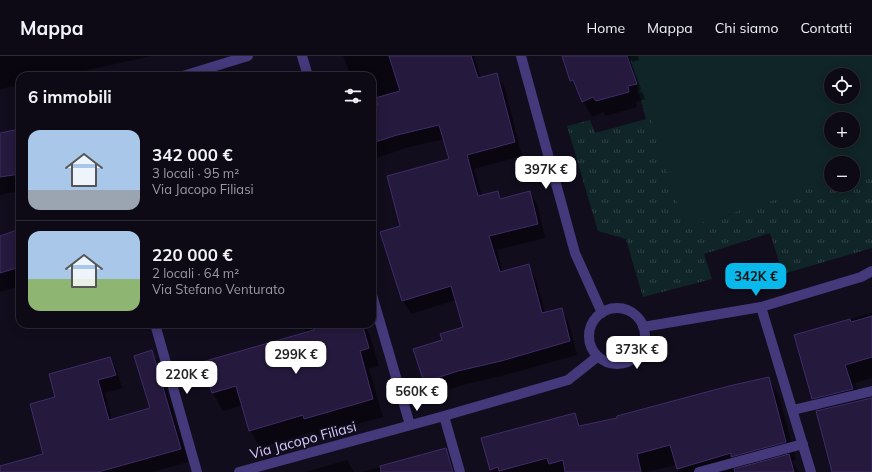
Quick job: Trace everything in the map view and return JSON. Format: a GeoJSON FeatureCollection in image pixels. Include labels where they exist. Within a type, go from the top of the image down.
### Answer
{"type":"FeatureCollection","features":[{"type":"Feature","properties":{"kind":"street"},"geometry":{"type":"LineString","coordinates":[[196,72],[248,56]]}},
{"type":"Feature","properties":{"kind":"street"},"geometry":{"type":"LineString","coordinates":[[302,56],[307,72]]}},
{"type":"Feature","properties":{"kind":"street"},"geometry":{"type":"LineString","coordinates":[[521,56],[575,253],[602,313]]}},
{"type":"Feature","properties":{"kind":"street"},"geometry":{"type":"LineString","coordinates":[[643,327],[761,307],[861,276],[872,271]]}},
{"type":"Feature","properties":{"kind":"street"},"geometry":{"type":"LineString","coordinates":[[861,276],[872,275]]}},
{"type":"Feature","properties":{"kind":"street"},"geometry":{"type":"LineString","coordinates":[[761,307],[811,472]]}},
{"type":"Feature","properties":{"kind":"street"},"geometry":{"type":"LineString","coordinates":[[376,309],[410,425]]}},
{"type":"Feature","properties":{"kind":"street"},"geometry":{"type":"LineString","coordinates":[[615,309],[629,311],[638,318],[643,327],[644,337],[641,351],[630,361],[616,364],[606,362],[597,357],[591,349],[589,338],[590,328],[595,319],[602,313],[615,309]]}},
{"type":"Feature","properties":{"kind":"street"},"geometry":{"type":"LineString","coordinates":[[156,328],[197,472]]}},
{"type":"Feature","properties":{"kind":"street","name":"Via Jacopo Filiasi"},"geometry":{"type":"LineString","coordinates":[[239,472],[444,416],[568,380],[597,357]]}},
{"type":"Feature","properties":{"kind":"street"},"geometry":{"type":"LineString","coordinates":[[793,410],[872,390]]}},
{"type":"Feature","properties":{"kind":"street"},"geometry":{"type":"LineString","coordinates":[[444,416],[460,472]]}},
{"type":"Feature","properties":{"kind":"street"},"geometry":{"type":"LineString","coordinates":[[700,472],[803,444]]}},
{"type":"Feature","properties":{"kind":"green space"},"geometry":{"type":"Polygon","coordinates":[[[629,56],[872,56],[872,248],[783,274],[770,233],[704,254],[712,279],[643,297],[626,239],[598,231],[567,126],[590,120],[595,133],[646,119],[629,56]]]}},
{"type":"Feature","properties":{"kind":"green space"},"geometry":{"type":"Polygon","coordinates":[[[631,56],[872,56],[872,170],[860,173],[860,156],[824,156],[824,184],[685,228],[631,56]]]}},
{"type":"Feature","properties":{"kind":"building"},"geometry":{"type":"Polygon","coordinates":[[[389,56],[471,56],[478,78],[497,73],[515,142],[467,155],[478,196],[498,191],[500,199],[530,191],[538,224],[489,236],[500,272],[529,264],[542,313],[562,308],[570,341],[501,361],[458,371],[424,382],[413,349],[442,340],[440,334],[463,327],[451,286],[402,301],[380,232],[400,226],[387,176],[449,159],[439,125],[376,142],[376,106],[378,105],[376,98],[400,91],[389,56]]]}},
{"type":"Feature","properties":{"kind":"building"},"geometry":{"type":"Polygon","coordinates":[[[562,56],[627,56],[637,84],[628,86],[629,92],[596,101],[593,97],[582,102],[573,80],[570,81],[562,56]]]}},
{"type":"Feature","properties":{"kind":"building"},"geometry":{"type":"Polygon","coordinates":[[[16,130],[16,175],[0,177],[0,133],[16,130]]]}},
{"type":"Feature","properties":{"kind":"building"},"geometry":{"type":"Polygon","coordinates":[[[16,230],[16,268],[0,273],[0,236],[16,230]]]}},
{"type":"Feature","properties":{"kind":"building"},"geometry":{"type":"Polygon","coordinates":[[[872,316],[872,357],[845,365],[853,389],[812,399],[794,335],[850,319],[851,322],[872,316]]]}},
{"type":"Feature","properties":{"kind":"building"},"geometry":{"type":"Polygon","coordinates":[[[313,328],[363,328],[369,348],[360,351],[373,399],[304,419],[303,415],[249,431],[236,386],[212,393],[202,362],[314,330],[313,328]]]}},
{"type":"Feature","properties":{"kind":"building"},"geometry":{"type":"Polygon","coordinates":[[[152,350],[181,449],[98,472],[0,472],[0,466],[43,454],[30,404],[55,397],[49,374],[110,357],[116,375],[98,380],[109,420],[150,408],[134,356],[152,350]]]}},
{"type":"Feature","properties":{"kind":"building"},"geometry":{"type":"Polygon","coordinates":[[[769,377],[786,442],[731,457],[731,453],[677,469],[670,445],[637,454],[641,472],[565,472],[563,460],[549,464],[547,458],[499,471],[498,467],[490,470],[481,438],[575,413],[579,426],[617,418],[617,416],[729,386],[769,377]]]}},
{"type":"Feature","properties":{"kind":"building"},"geometry":{"type":"Polygon","coordinates":[[[872,398],[872,472],[832,472],[816,411],[872,398]]]}},
{"type":"Feature","properties":{"kind":"building"},"geometry":{"type":"Polygon","coordinates":[[[446,448],[453,472],[381,472],[380,466],[446,448]]]}},
{"type":"Feature","properties":{"kind":"building"},"geometry":{"type":"Polygon","coordinates":[[[789,454],[794,472],[735,472],[734,469],[789,454]]]}}]}
